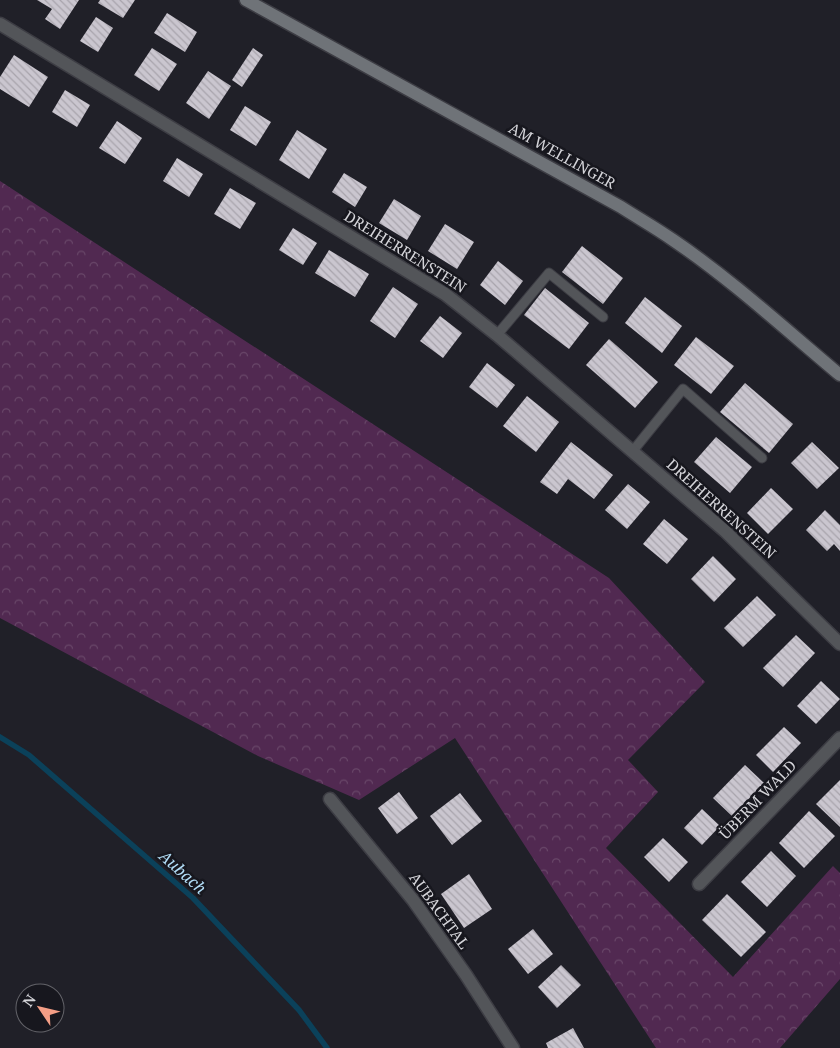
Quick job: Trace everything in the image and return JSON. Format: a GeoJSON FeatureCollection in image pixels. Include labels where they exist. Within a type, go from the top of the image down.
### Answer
{"type":"FeatureCollection","features":[{"type":"Feature","properties":{"kind":"main road","name":"AM WELLINGER"},"geometry":{"type":"LineString","coordinates":[[246,0],[649,225],[674,241],[739,291],[840,375]]}},
{"type":"Feature","properties":{"kind":"street","name":"DREIHERRENSTEIN"},"geometry":{"type":"LineString","coordinates":[[0,24],[445,294],[497,335],[726,531],[840,644]]}},
{"type":"Feature","properties":{"kind":"street","name":"ÜBERM WALD"},"geometry":{"type":"LineString","coordinates":[[699,884],[840,738]]}},
{"type":"Feature","properties":{"kind":"street","name":"AUBACHTAL"},"geometry":{"type":"LineString","coordinates":[[330,799],[413,900],[466,975],[513,1048]]}},
{"type":"Feature","properties":{"kind":"lane"},"geometry":{"type":"LineString","coordinates":[[497,335],[549,273],[603,317]]}},
{"type":"Feature","properties":{"kind":"lane"},"geometry":{"type":"LineString","coordinates":[[632,452],[683,390],[762,458]]}},
{"type":"Feature","properties":{"kind":"green space"},"geometry":{"type":"Polygon","coordinates":[[[0,181],[609,578],[705,682],[628,760],[658,792],[606,848],[733,977],[833,866],[840,873],[840,979],[780,1048],[656,1048],[455,738],[359,800],[258,756],[0,618],[0,181]]]}},
{"type":"Feature","properties":{"kind":"building"},"geometry":{"type":"Polygon","coordinates":[[[37,0],[79,0],[60,29],[45,19],[52,9],[37,0]]]}},
{"type":"Feature","properties":{"kind":"building"},"geometry":{"type":"Polygon","coordinates":[[[100,0],[135,0],[123,18],[98,3],[100,0]]]}},
{"type":"Feature","properties":{"kind":"building"},"geometry":{"type":"Polygon","coordinates":[[[167,13],[197,32],[185,52],[154,33],[167,13]]]}},
{"type":"Feature","properties":{"kind":"building"},"geometry":{"type":"Polygon","coordinates":[[[96,17],[113,28],[98,52],[80,41],[96,17]]]}},
{"type":"Feature","properties":{"kind":"building"},"geometry":{"type":"Polygon","coordinates":[[[152,48],[177,64],[159,91],[134,75],[152,48]]]}},
{"type":"Feature","properties":{"kind":"building"},"geometry":{"type":"Polygon","coordinates":[[[253,48],[263,55],[242,87],[232,80],[253,48]]]}},
{"type":"Feature","properties":{"kind":"building"},"geometry":{"type":"Polygon","coordinates":[[[14,55],[48,77],[29,107],[0,89],[0,77],[14,55]]]}},
{"type":"Feature","properties":{"kind":"building"},"geometry":{"type":"Polygon","coordinates":[[[208,71],[231,86],[209,119],[186,103],[208,71]]]}},
{"type":"Feature","properties":{"kind":"building"},"geometry":{"type":"Polygon","coordinates":[[[65,90],[90,105],[77,127],[52,112],[65,90]]]}},
{"type":"Feature","properties":{"kind":"building"},"geometry":{"type":"Polygon","coordinates":[[[245,106],[271,122],[256,146],[230,130],[245,106]]]}},
{"type":"Feature","properties":{"kind":"building"},"geometry":{"type":"Polygon","coordinates":[[[117,121],[142,138],[125,164],[99,148],[117,121]]]}},
{"type":"Feature","properties":{"kind":"building"},"geometry":{"type":"Polygon","coordinates":[[[297,130],[327,149],[309,179],[279,160],[297,130]]]}},
{"type":"Feature","properties":{"kind":"building"},"geometry":{"type":"Polygon","coordinates":[[[177,158],[203,174],[189,197],[163,181],[177,158]]]}},
{"type":"Feature","properties":{"kind":"building"},"geometry":{"type":"Polygon","coordinates":[[[344,173],[367,187],[355,207],[332,192],[344,173]]]}},
{"type":"Feature","properties":{"kind":"building"},"geometry":{"type":"Polygon","coordinates":[[[230,188],[256,203],[240,229],[214,214],[230,188]]]}},
{"type":"Feature","properties":{"kind":"building"},"geometry":{"type":"Polygon","coordinates":[[[394,199],[421,216],[407,240],[379,223],[394,199]]]}},
{"type":"Feature","properties":{"kind":"building"},"geometry":{"type":"Polygon","coordinates":[[[445,224],[474,242],[457,269],[428,251],[445,224]]]}},
{"type":"Feature","properties":{"kind":"building"},"geometry":{"type":"Polygon","coordinates":[[[293,228],[317,243],[303,265],[279,250],[293,228]]]}},
{"type":"Feature","properties":{"kind":"building"},"geometry":{"type":"Polygon","coordinates":[[[582,246],[623,278],[603,304],[562,272],[582,246]]]}},
{"type":"Feature","properties":{"kind":"building"},"geometry":{"type":"Polygon","coordinates":[[[329,250],[369,274],[355,297],[315,273],[329,250]]]}},
{"type":"Feature","properties":{"kind":"building"},"geometry":{"type":"Polygon","coordinates":[[[498,261],[523,281],[505,305],[480,285],[498,261]]]}},
{"type":"Feature","properties":{"kind":"building"},"geometry":{"type":"Polygon","coordinates":[[[393,287],[418,304],[395,338],[370,321],[393,287]]]}},
{"type":"Feature","properties":{"kind":"building"},"geometry":{"type":"Polygon","coordinates":[[[545,288],[589,323],[569,349],[524,315],[545,288]]]}},
{"type":"Feature","properties":{"kind":"building"},"geometry":{"type":"Polygon","coordinates":[[[645,297],[682,326],[662,353],[625,323],[645,297]]]}},
{"type":"Feature","properties":{"kind":"building"},"geometry":{"type":"Polygon","coordinates":[[[440,316],[462,333],[443,358],[420,341],[440,316]]]}},
{"type":"Feature","properties":{"kind":"building"},"geometry":{"type":"Polygon","coordinates":[[[696,337],[734,366],[711,394],[674,365],[696,337]]]}},
{"type":"Feature","properties":{"kind":"building"},"geometry":{"type":"Polygon","coordinates":[[[609,339],[658,382],[635,408],[586,365],[609,339]]]}},
{"type":"Feature","properties":{"kind":"building"},"geometry":{"type":"Polygon","coordinates":[[[487,363],[515,385],[497,408],[469,387],[487,363]]]}},
{"type":"Feature","properties":{"kind":"building"},"geometry":{"type":"Polygon","coordinates":[[[745,383],[793,424],[769,453],[720,412],[745,383]]]}},
{"type":"Feature","properties":{"kind":"building"},"geometry":{"type":"Polygon","coordinates":[[[527,396],[559,422],[536,452],[503,426],[527,396]]]}},
{"type":"Feature","properties":{"kind":"building"},"geometry":{"type":"Polygon","coordinates":[[[716,437],[752,467],[730,493],[694,462],[716,437]]]}},
{"type":"Feature","properties":{"kind":"building"},"geometry":{"type":"Polygon","coordinates":[[[571,442],[613,475],[594,499],[568,479],[557,494],[540,482],[571,442]]]}},
{"type":"Feature","properties":{"kind":"building"},"geometry":{"type":"Polygon","coordinates":[[[812,442],[839,468],[817,489],[791,463],[812,442]]]}},
{"type":"Feature","properties":{"kind":"building"},"geometry":{"type":"Polygon","coordinates":[[[628,484],[650,502],[627,529],[605,510],[628,484]]]}},
{"type":"Feature","properties":{"kind":"building"},"geometry":{"type":"Polygon","coordinates":[[[771,488],[793,509],[768,534],[747,513],[771,488]]]}},
{"type":"Feature","properties":{"kind":"building"},"geometry":{"type":"Polygon","coordinates":[[[825,510],[840,525],[840,551],[834,544],[827,551],[806,530],[825,510]]]}},
{"type":"Feature","properties":{"kind":"building"},"geometry":{"type":"Polygon","coordinates":[[[664,519],[688,539],[667,564],[643,544],[664,519]]]}},
{"type":"Feature","properties":{"kind":"building"},"geometry":{"type":"Polygon","coordinates":[[[713,556],[736,579],[714,602],[691,579],[713,556]]]}},
{"type":"Feature","properties":{"kind":"building"},"geometry":{"type":"Polygon","coordinates":[[[757,596],[776,615],[743,647],[724,628],[757,596]]]}},
{"type":"Feature","properties":{"kind":"building"},"geometry":{"type":"Polygon","coordinates":[[[796,635],[815,653],[783,687],[763,668],[796,635]]]}},
{"type":"Feature","properties":{"kind":"building"},"geometry":{"type":"Polygon","coordinates":[[[821,681],[840,699],[816,724],[797,706],[821,681]]]}},
{"type":"Feature","properties":{"kind":"building"},"geometry":{"type":"Polygon","coordinates":[[[784,727],[801,743],[773,772],[756,755],[784,727]]]}},
{"type":"Feature","properties":{"kind":"building"},"geometry":{"type":"Polygon","coordinates":[[[745,765],[764,783],[732,816],[713,798],[745,765]]]}},
{"type":"Feature","properties":{"kind":"building"},"geometry":{"type":"Polygon","coordinates":[[[840,780],[840,827],[816,804],[840,780]]]}},
{"type":"Feature","properties":{"kind":"building"},"geometry":{"type":"Polygon","coordinates":[[[399,792],[418,818],[397,834],[378,808],[399,792]]]}},
{"type":"Feature","properties":{"kind":"building"},"geometry":{"type":"Polygon","coordinates":[[[460,793],[482,821],[452,845],[430,816],[460,793]]]}},
{"type":"Feature","properties":{"kind":"building"},"geometry":{"type":"Polygon","coordinates":[[[702,809],[720,826],[702,845],[684,828],[702,809]]]}},
{"type":"Feature","properties":{"kind":"building"},"geometry":{"type":"Polygon","coordinates":[[[809,811],[835,836],[804,868],[779,843],[809,811]]]}},
{"type":"Feature","properties":{"kind":"building"},"geometry":{"type":"Polygon","coordinates":[[[663,838],[688,862],[669,882],[644,857],[663,838]]]}},
{"type":"Feature","properties":{"kind":"building"},"geometry":{"type":"Polygon","coordinates":[[[771,851],[796,876],[767,907],[741,882],[771,851]]]}},
{"type":"Feature","properties":{"kind":"building"},"geometry":{"type":"Polygon","coordinates":[[[469,874],[492,909],[464,928],[441,894],[469,874]]]}},
{"type":"Feature","properties":{"kind":"building"},"geometry":{"type":"Polygon","coordinates":[[[727,894],[766,932],[741,957],[702,920],[727,894]]]}},
{"type":"Feature","properties":{"kind":"building"},"geometry":{"type":"Polygon","coordinates":[[[533,929],[553,954],[528,974],[508,949],[533,929]]]}},
{"type":"Feature","properties":{"kind":"building"},"geometry":{"type":"Polygon","coordinates":[[[561,965],[581,985],[557,1008],[538,987],[561,965]]]}},
{"type":"Feature","properties":{"kind":"building"},"geometry":{"type":"Polygon","coordinates":[[[573,1028],[584,1048],[548,1048],[546,1043],[573,1028]]]}},
{"type":"Feature","properties":{"kind":"waterway","name":"Aubach"},"geometry":{"type":"LineString","coordinates":[[0,737],[29,755],[193,898],[299,1010],[327,1048]]}}]}
